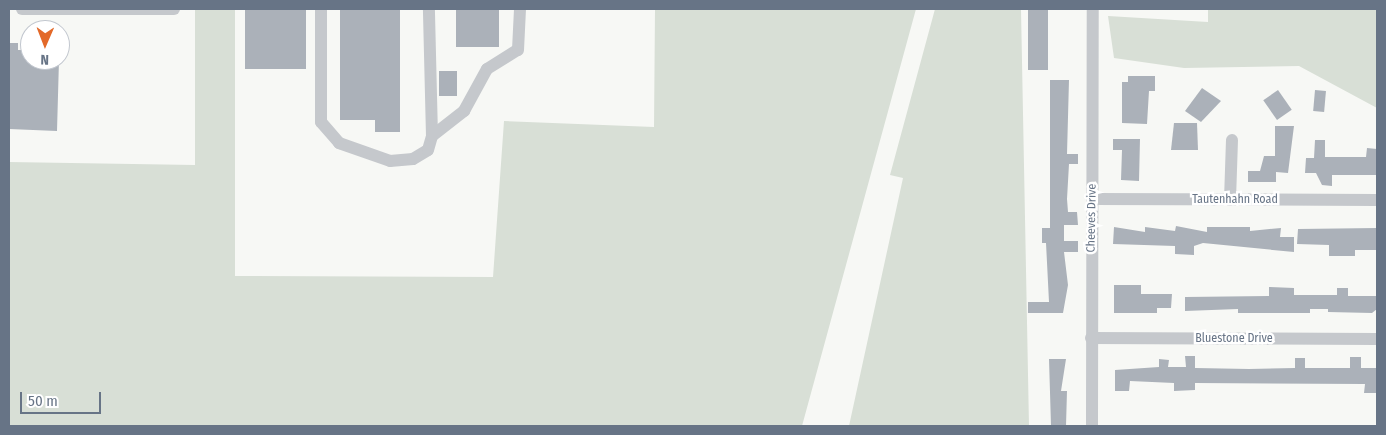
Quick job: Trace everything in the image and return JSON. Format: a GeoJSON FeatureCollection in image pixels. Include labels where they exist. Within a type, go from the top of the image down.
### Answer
{"type":"FeatureCollection","features":[{"type":"Feature","properties":{"kind":"street"},"geometry":{"type":"LineString","coordinates":[[22,9],[174,9]]}},
{"type":"Feature","properties":{"kind":"street"},"geometry":{"type":"LineString","coordinates":[[321,9],[321,122],[333,136],[366,156],[390,161],[413,159],[428,150],[432,136],[429,9]]}},
{"type":"Feature","properties":{"kind":"street"},"geometry":{"type":"LineString","coordinates":[[432,136],[464,111],[488,69],[518,50],[520,9]]}},
{"type":"Feature","properties":{"kind":"street","name":"Cheeves Drive"},"geometry":{"type":"LineString","coordinates":[[1092,426],[1093,9]]}},
{"type":"Feature","properties":{"kind":"street"},"geometry":{"type":"LineString","coordinates":[[1230,200],[1232,140]]}},
{"type":"Feature","properties":{"kind":"street","name":"Tautenhahn Road"},"geometry":{"type":"LineString","coordinates":[[1093,199],[1377,200]]}},
{"type":"Feature","properties":{"kind":"street","name":"Bluestone Drive"},"geometry":{"type":"LineString","coordinates":[[1091,338],[1377,339]]}},
{"type":"Feature","properties":{"kind":"shaded area"},"geometry":{"type":"Polygon","coordinates":[[[195,9],[235,9],[235,276],[493,277],[504,121],[654,127],[655,9],[916,9],[802,426],[9,426],[9,162],[195,165],[195,9]]]}},
{"type":"Feature","properties":{"kind":"shaded area"},"geometry":{"type":"Polygon","coordinates":[[[935,9],[1021,9],[1029,426],[849,426],[903,178],[890,175],[935,9]]]}},
{"type":"Feature","properties":{"kind":"shaded area"},"geometry":{"type":"Polygon","coordinates":[[[1208,9],[1377,9],[1377,108],[1299,66],[1184,68],[1114,58],[1108,16],[1208,22],[1208,9]]]}},
{"type":"Feature","properties":{"kind":"building"},"geometry":{"type":"Polygon","coordinates":[[[245,9],[306,9],[306,69],[245,69],[245,9]]]}},
{"type":"Feature","properties":{"kind":"building"},"geometry":{"type":"Polygon","coordinates":[[[340,9],[400,9],[400,132],[375,132],[375,120],[340,120],[340,9]]]}},
{"type":"Feature","properties":{"kind":"building"},"geometry":{"type":"Polygon","coordinates":[[[456,9],[499,9],[499,47],[456,47],[456,9]]]}},
{"type":"Feature","properties":{"kind":"building"},"geometry":{"type":"Polygon","coordinates":[[[1028,9],[1048,9],[1048,70],[1028,70],[1028,9]]]}},
{"type":"Feature","properties":{"kind":"building"},"geometry":{"type":"Polygon","coordinates":[[[9,43],[18,43],[20,70],[59,70],[57,131],[9,129],[9,43]]]}},
{"type":"Feature","properties":{"kind":"building"},"geometry":{"type":"Polygon","coordinates":[[[439,71],[457,71],[457,96],[439,96],[439,71]]]}},
{"type":"Feature","properties":{"kind":"building"},"geometry":{"type":"Polygon","coordinates":[[[1128,76],[1155,76],[1155,91],[1149,91],[1147,124],[1122,123],[1122,82],[1128,82],[1128,76]]]}},
{"type":"Feature","properties":{"kind":"building"},"geometry":{"type":"Polygon","coordinates":[[[1050,80],[1069,80],[1067,154],[1078,154],[1078,164],[1069,164],[1067,199],[1068,212],[1077,212],[1078,225],[1064,225],[1064,241],[1078,241],[1078,252],[1064,252],[1068,285],[1063,313],[1028,313],[1028,302],[1049,302],[1046,243],[1042,243],[1042,228],[1050,228],[1050,80]]]}},
{"type":"Feature","properties":{"kind":"building"},"geometry":{"type":"Polygon","coordinates":[[[1202,88],[1221,101],[1201,122],[1185,111],[1202,88]]]}},
{"type":"Feature","properties":{"kind":"building"},"geometry":{"type":"Polygon","coordinates":[[[1278,90],[1292,110],[1277,120],[1263,100],[1278,90]]]}},
{"type":"Feature","properties":{"kind":"building"},"geometry":{"type":"Polygon","coordinates":[[[1315,90],[1326,91],[1324,112],[1313,111],[1315,90]]]}},
{"type":"Feature","properties":{"kind":"building"},"geometry":{"type":"Polygon","coordinates":[[[1174,123],[1197,123],[1198,150],[1171,150],[1174,123]]]}},
{"type":"Feature","properties":{"kind":"building"},"geometry":{"type":"Polygon","coordinates":[[[1275,126],[1294,126],[1288,173],[1276,172],[1276,182],[1248,182],[1248,171],[1260,171],[1264,156],[1275,156],[1275,126]]]}},
{"type":"Feature","properties":{"kind":"building"},"geometry":{"type":"Polygon","coordinates":[[[1113,139],[1140,139],[1139,181],[1121,180],[1122,150],[1113,150],[1113,139]]]}},
{"type":"Feature","properties":{"kind":"building"},"geometry":{"type":"Polygon","coordinates":[[[1315,140],[1325,140],[1325,157],[1366,157],[1367,148],[1377,149],[1377,175],[1332,175],[1332,186],[1322,185],[1316,173],[1305,173],[1306,158],[1314,158],[1315,140]]]}},
{"type":"Feature","properties":{"kind":"building"},"geometry":{"type":"Polygon","coordinates":[[[1176,226],[1207,232],[1207,227],[1250,227],[1250,231],[1281,228],[1280,237],[1294,237],[1294,252],[1203,243],[1194,246],[1194,255],[1175,254],[1175,246],[1113,244],[1114,227],[1145,232],[1145,227],[1175,231],[1176,226]]]}},
{"type":"Feature","properties":{"kind":"building"},"geometry":{"type":"Polygon","coordinates":[[[1377,228],[1377,250],[1355,250],[1355,256],[1329,256],[1329,245],[1297,244],[1298,229],[1377,228]]]}},
{"type":"Feature","properties":{"kind":"building"},"geometry":{"type":"Polygon","coordinates":[[[1114,285],[1141,285],[1141,294],[1172,294],[1171,308],[1157,308],[1157,313],[1114,313],[1114,285]]]}},
{"type":"Feature","properties":{"kind":"building"},"geometry":{"type":"Polygon","coordinates":[[[1269,287],[1294,288],[1294,295],[1337,295],[1337,288],[1348,288],[1348,296],[1377,296],[1377,309],[1372,313],[1328,312],[1328,309],[1310,309],[1310,313],[1238,313],[1238,309],[1185,311],[1185,297],[1269,296],[1269,287]]]}},
{"type":"Feature","properties":{"kind":"building"},"geometry":{"type":"Polygon","coordinates":[[[1185,356],[1195,356],[1195,368],[1249,369],[1295,368],[1295,358],[1305,358],[1305,368],[1350,368],[1350,357],[1361,357],[1361,368],[1377,368],[1377,393],[1364,393],[1365,384],[1195,383],[1195,390],[1174,391],[1174,383],[1130,381],[1129,391],[1115,391],[1115,370],[1159,367],[1159,359],[1169,360],[1168,367],[1186,367],[1185,356]]]}},
{"type":"Feature","properties":{"kind":"building"},"geometry":{"type":"Polygon","coordinates":[[[1049,359],[1066,359],[1061,391],[1067,391],[1066,426],[1051,426],[1049,359]]]}}]}
